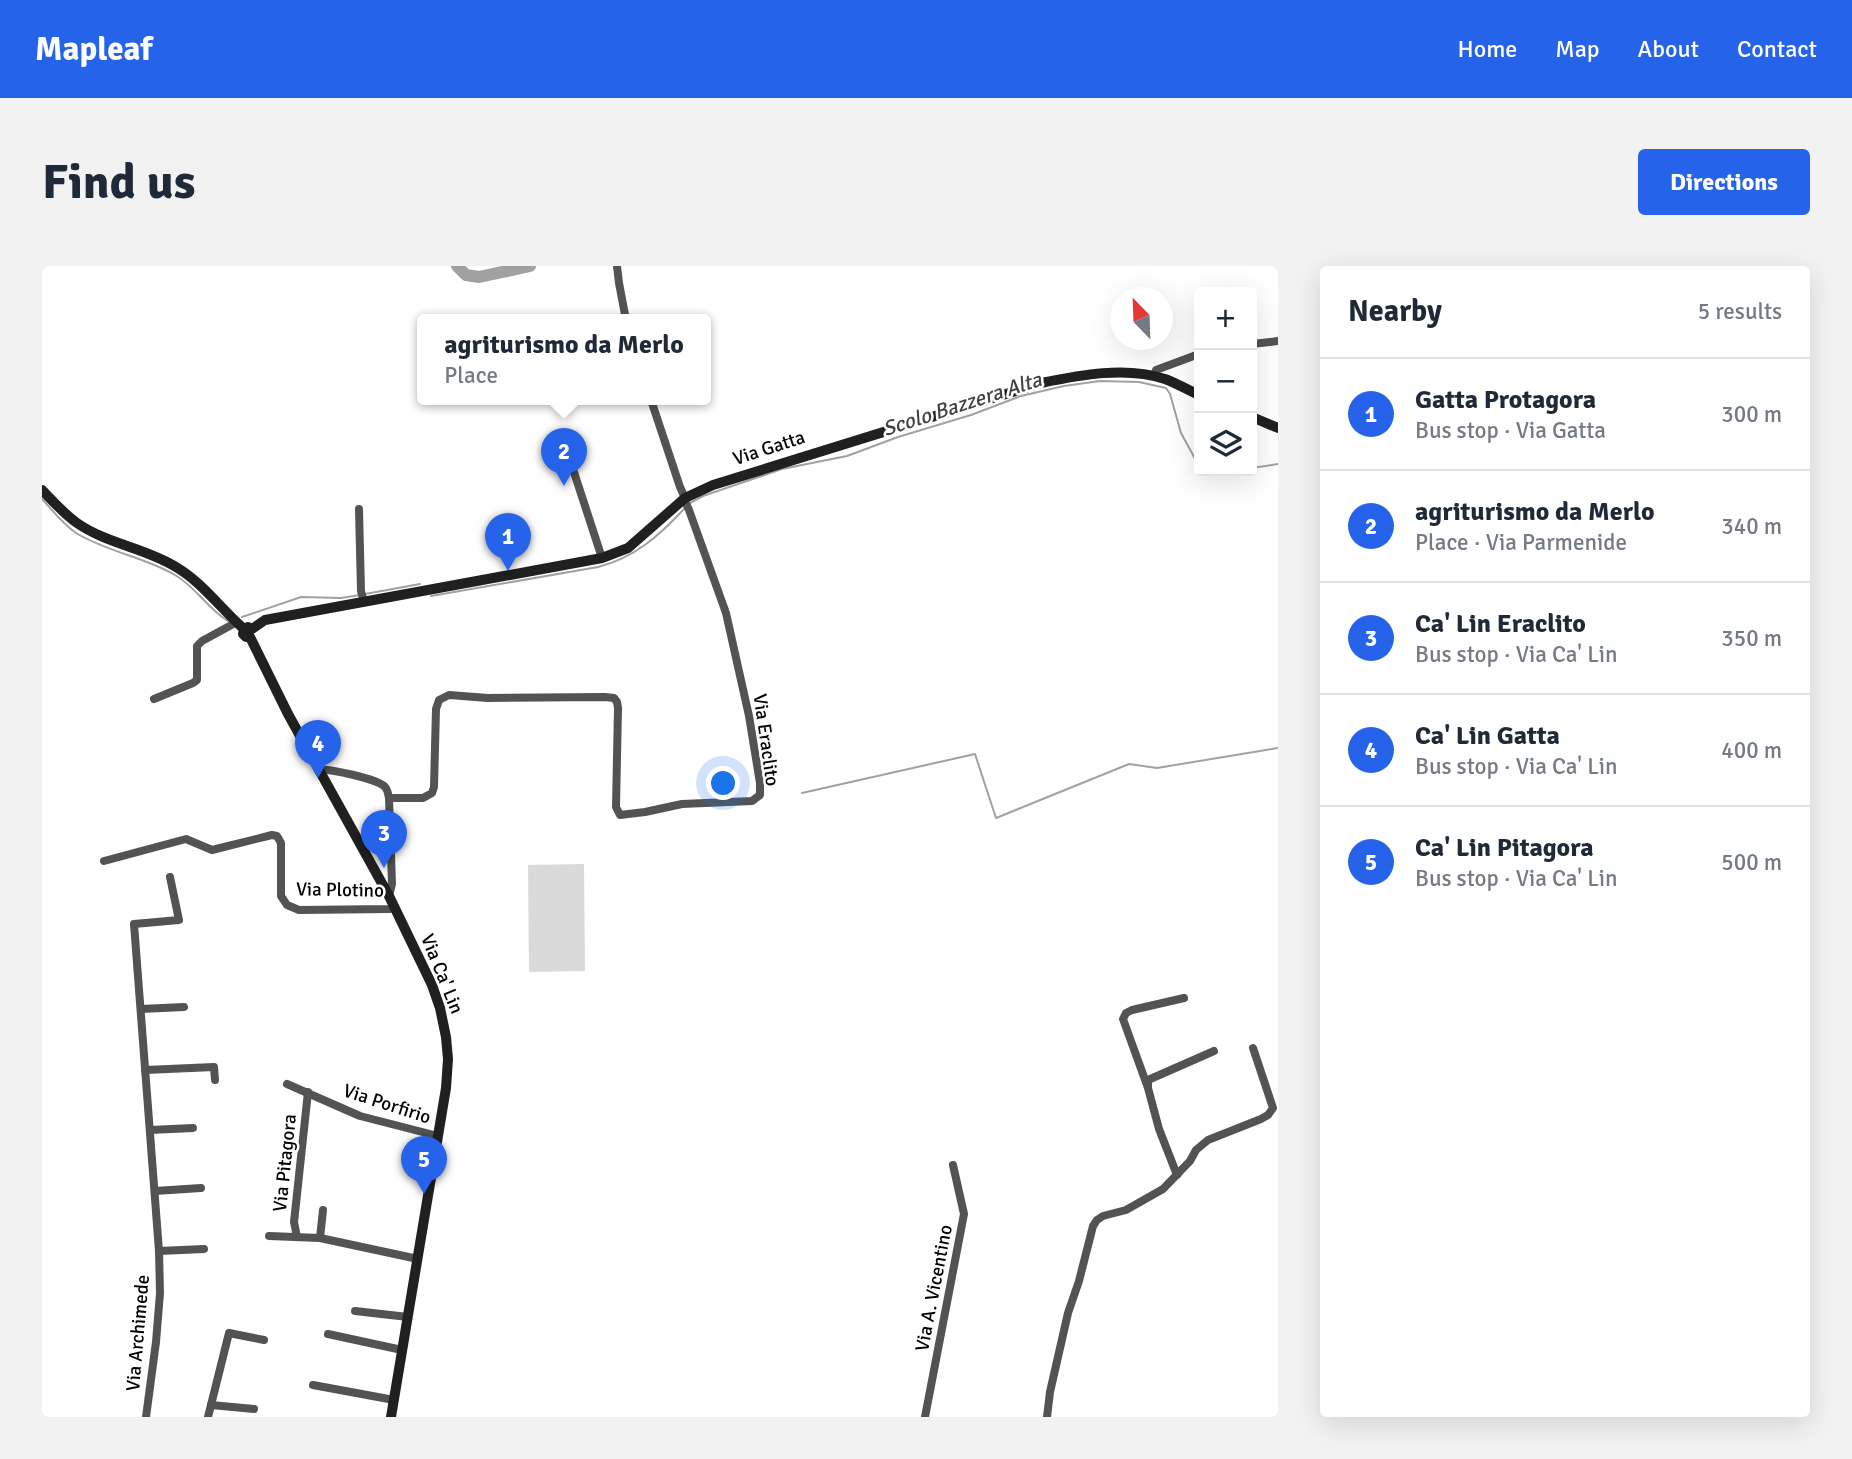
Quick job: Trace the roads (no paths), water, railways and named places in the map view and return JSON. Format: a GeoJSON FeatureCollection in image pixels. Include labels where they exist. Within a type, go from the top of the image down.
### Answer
{"type":"FeatureCollection","features":[{"type":"Feature","properties":{"kind":"street"},"geometry":{"type":"LineString","coordinates":[[617,266],[625,314]]}},
{"type":"Feature","properties":{"kind":"street"},"geometry":{"type":"LineString","coordinates":[[1257,343],[1278,341]]}},
{"type":"Feature","properties":{"kind":"street"},"geometry":{"type":"LineString","coordinates":[[1154,376],[1156,370],[1194,356]]}},
{"type":"Feature","properties":{"kind":"street","name":"Via Gatta"},"geometry":{"type":"LineString","coordinates":[[246,629],[265,620],[363,598],[602,558],[628,548],[685,499],[713,485],[1041,383],[1101,374],[1154,376],[1194,393]]}},
{"type":"Feature","properties":{"kind":"street"},"geometry":{"type":"LineString","coordinates":[[653,405],[685,499]]}},
{"type":"Feature","properties":{"kind":"street"},"geometry":{"type":"LineString","coordinates":[[1257,419],[1278,428]]}},
{"type":"Feature","properties":{"kind":"street"},"geometry":{"type":"LineString","coordinates":[[570,460],[602,558]]}},
{"type":"Feature","properties":{"kind":"street","name":"Via Ca' Lin"},"geometry":{"type":"LineString","coordinates":[[42,490],[79,525],[182,570],[246,629],[318,770],[391,901],[432,985],[445,1027],[447,1074],[391,1417]]}},
{"type":"Feature","properties":{"kind":"street","name":"Via Eraclito"},"geometry":{"type":"LineString","coordinates":[[389,798],[423,798],[432,793],[436,709],[439,700],[449,695],[488,698],[614,698],[618,708],[616,807],[620,815],[682,804],[745,802],[758,797],[761,789],[754,743],[731,633],[685,499]]}},
{"type":"Feature","properties":{"kind":"street"},"geometry":{"type":"LineString","coordinates":[[359,509],[363,598]]}},
{"type":"Feature","properties":{"kind":"street"},"geometry":{"type":"LineString","coordinates":[[154,699],[193,683],[198,677],[197,646],[202,641],[246,629]]}},
{"type":"Feature","properties":{"kind":"street"},"geometry":{"type":"LineString","coordinates":[[318,770],[333,769],[386,788],[389,798],[391,901]]}},
{"type":"Feature","properties":{"kind":"street","name":"Via Plotino"},"geometry":{"type":"LineString","coordinates":[[104,861],[186,839],[212,850],[272,835],[277,836],[281,843],[281,896],[287,905],[299,909],[390,909],[391,901]]}},
{"type":"Feature","properties":{"kind":"street","name":"Via Archimede"},"geometry":{"type":"LineString","coordinates":[[146,1417],[159,1318],[159,1251],[134,924],[179,920],[170,877]]}},
{"type":"Feature","properties":{"kind":"street"},"geometry":{"type":"LineString","coordinates":[[1177,1175],[1123,1019],[1126,1013],[1132,1010],[1184,998]]}},
{"type":"Feature","properties":{"kind":"street"},"geometry":{"type":"LineString","coordinates":[[141,1009],[184,1007]]}},
{"type":"Feature","properties":{"kind":"street"},"geometry":{"type":"LineString","coordinates":[[1047,1417],[1068,1313],[1093,1226],[1103,1216],[1126,1210],[1163,1189],[1208,1140],[1268,1115],[1273,1108],[1254,1048]]}},
{"type":"Feature","properties":{"kind":"street"},"geometry":{"type":"LineString","coordinates":[[1148,1088],[1148,1080],[1214,1051]]}},
{"type":"Feature","properties":{"kind":"street"},"geometry":{"type":"LineString","coordinates":[[145,1070],[214,1067],[215,1080]]}},
{"type":"Feature","properties":{"kind":"street","name":"Via Porfirio"},"geometry":{"type":"LineString","coordinates":[[287,1084],[360,1116],[438,1136]]}},
{"type":"Feature","properties":{"kind":"street","name":"Via Pitagora"},"geometry":{"type":"LineString","coordinates":[[296,1237],[294,1222],[309,1092]]}},
{"type":"Feature","properties":{"kind":"street"},"geometry":{"type":"LineString","coordinates":[[150,1130],[193,1128]]}},
{"type":"Feature","properties":{"kind":"street","name":"Via A. Vicentino"},"geometry":{"type":"LineString","coordinates":[[925,1417],[964,1214],[953,1166]]}},
{"type":"Feature","properties":{"kind":"street"},"geometry":{"type":"LineString","coordinates":[[155,1191],[201,1188]]}},
{"type":"Feature","properties":{"kind":"street"},"geometry":{"type":"LineString","coordinates":[[320,1238],[323,1210]]}},
{"type":"Feature","properties":{"kind":"street","name":"Via Pitagora"},"geometry":{"type":"LineString","coordinates":[[269,1236],[320,1238],[418,1259]]}},
{"type":"Feature","properties":{"kind":"street","name":"Via Archimede"},"geometry":{"type":"LineString","coordinates":[[159,1251],[204,1249]]}},
{"type":"Feature","properties":{"kind":"street"},"geometry":{"type":"LineString","coordinates":[[355,1311],[408,1317]]}},
{"type":"Feature","properties":{"kind":"street"},"geometry":{"type":"LineString","coordinates":[[208,1417],[229,1333],[264,1340]]}},
{"type":"Feature","properties":{"kind":"street"},"geometry":{"type":"LineString","coordinates":[[328,1334],[402,1350]]}},
{"type":"Feature","properties":{"kind":"street"},"geometry":{"type":"LineString","coordinates":[[313,1385],[394,1400]]}},
{"type":"Feature","properties":{"kind":"street"},"geometry":{"type":"LineString","coordinates":[[211,1405],[253,1411]]}},
{"type":"Feature","properties":{"kind":"waterway"},"geometry":{"type":"LineString","coordinates":[[457,266],[466,275],[479,277],[530,266]]}},
{"type":"Feature","properties":{"kind":"waterway","name":"Scolo Bazzera Alta"},"geometry":{"type":"LineString","coordinates":[[690,503],[782,469],[847,456],[1021,396],[1100,381],[1139,382],[1166,388],[1181,433],[1194,457]]}},
{"type":"Feature","properties":{"kind":"waterway","name":"Scolo Bazzera Alta"},"geometry":{"type":"LineString","coordinates":[[1257,467],[1278,464]]}},
{"type":"Feature","properties":{"kind":"waterway","name":"Scolo Bazzera Alta"},"geometry":{"type":"LineString","coordinates":[[42,499],[76,533],[175,575],[228,621]]}},
{"type":"Feature","properties":{"kind":"waterway","name":"Scolo Bazzera Alta"},"geometry":{"type":"LineString","coordinates":[[431,596],[611,563],[645,545],[684,509]]}},
{"type":"Feature","properties":{"kind":"waterway","name":"Scolo Bazzera Alta"},"geometry":{"type":"LineString","coordinates":[[365,594],[420,584]]}},
{"type":"Feature","properties":{"kind":"waterway","name":"Scolo Bazzera Alta"},"geometry":{"type":"LineString","coordinates":[[242,617],[301,597],[341,598],[360,595]]}},
{"type":"Feature","properties":{"kind":"waterway"},"geometry":{"type":"LineString","coordinates":[[802,793],[975,754],[996,818],[1129,764],[1157,768],[1278,748]]}},
{"type":"Feature","properties":{"kind":"place","name":"agriturismo da Merlo"},"geometry":{"type":"Point","coordinates":[564,486]}},
{"type":"Feature","properties":{"kind":"place","name":"Gatta Protagora"},"geometry":{"type":"Point","coordinates":[508,571]}},
{"type":"Feature","properties":{"kind":"place","name":"Ca' Lin Gatta"},"geometry":{"type":"Point","coordinates":[318,778]}},
{"type":"Feature","properties":{"kind":"place","name":"Ca' Lin Eraclito"},"geometry":{"type":"Point","coordinates":[384,868]}},
{"type":"Feature","properties":{"kind":"place","name":"Ca' Lin Pitagora"},"geometry":{"type":"Point","coordinates":[424,1194]}}]}
